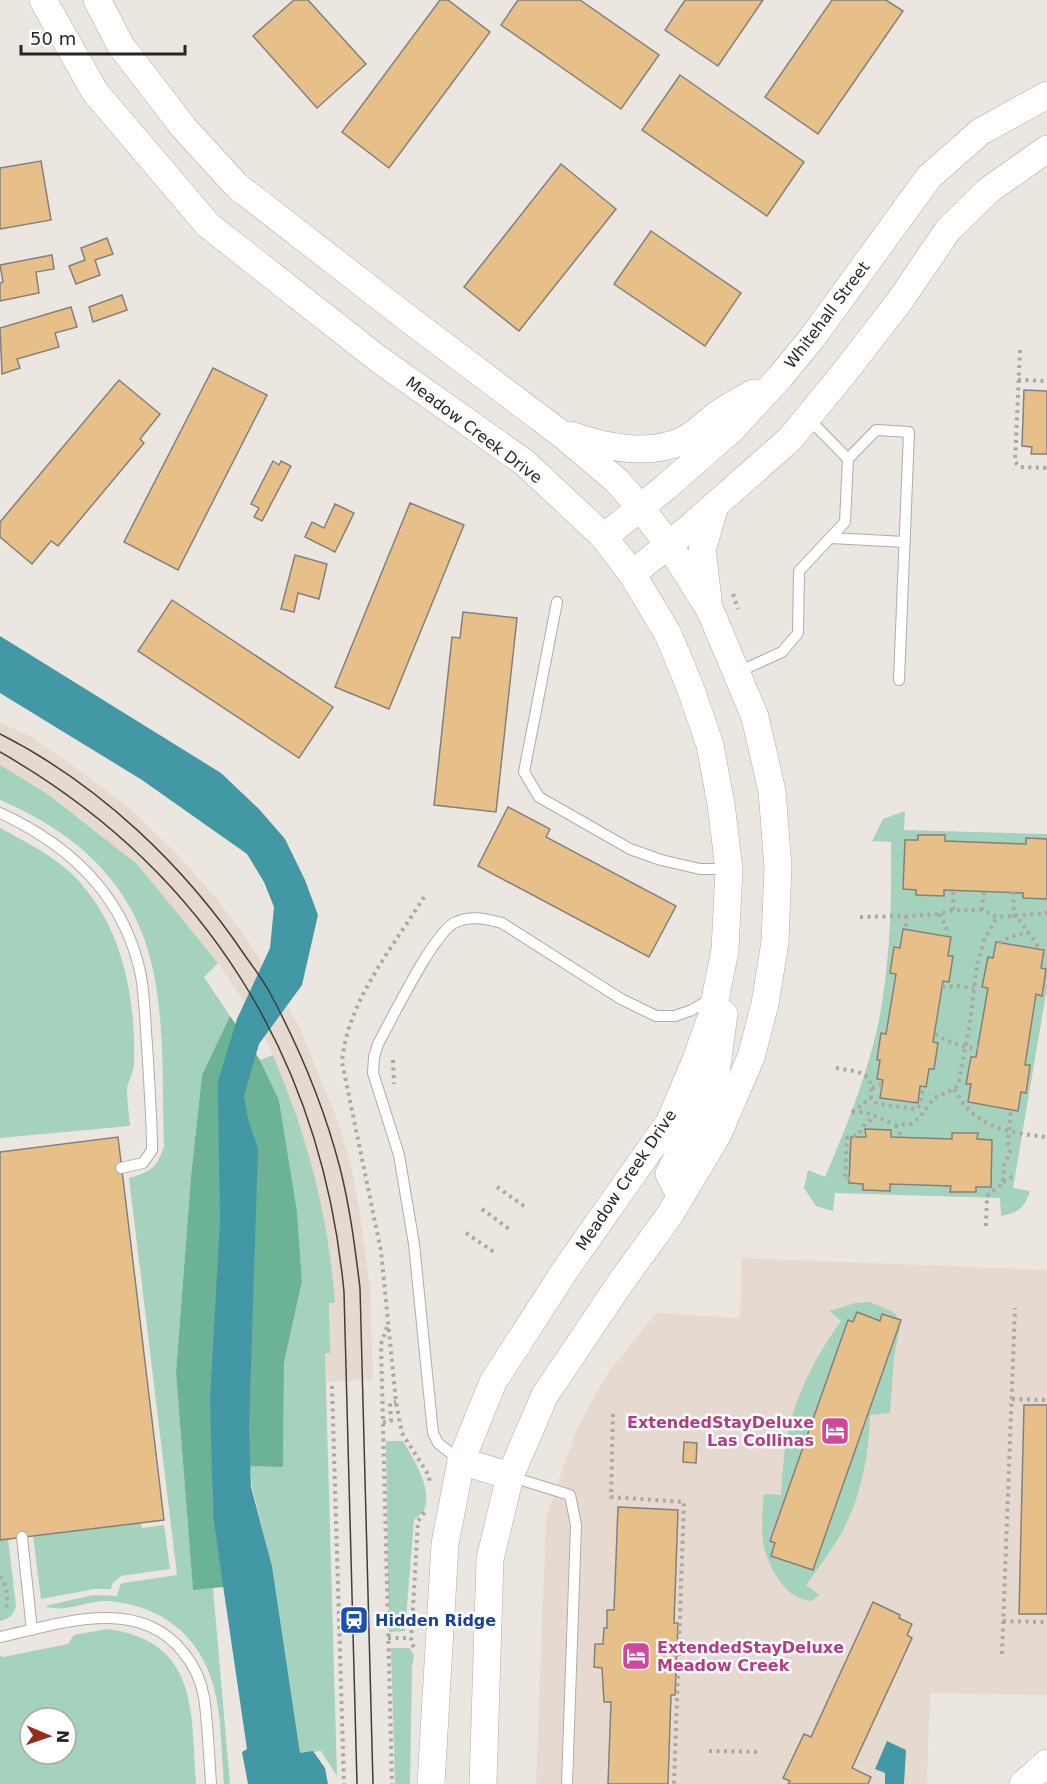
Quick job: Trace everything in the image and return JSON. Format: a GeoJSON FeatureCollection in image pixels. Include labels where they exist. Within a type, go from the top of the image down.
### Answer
{"type":"FeatureCollection","features":[{"type":"Feature","properties":{"kind":"street","name":"Meadow Creek Drive"},"geometry":{"type":"LineString","coordinates":[[43,0],[95,92],[208,225],[377,358],[525,463],[604,537],[632,574],[668,634],[690,687],[710,745],[721,804],[729,869],[725,950],[712,1016],[670,1121],[566,1269],[493,1382],[461,1461],[445,1544],[431,1784]]}},
{"type":"Feature","properties":{"kind":"street"},"geometry":{"type":"LineString","coordinates":[[97,0],[128,55],[184,128],[237,186],[405,317],[556,430],[617,481],[640,507],[669,545],[710,610],[755,717],[772,791],[778,867],[776,942],[765,1004],[751,1057],[718,1134],[681,1196],[545,1395],[510,1476],[490,1559],[483,1784]]}},
{"type":"Feature","properties":{"kind":"street","name":"Whitehall Street"},"geometry":{"type":"LineString","coordinates":[[604,537],[732,429],[780,377],[812,338],[929,177],[981,132],[1047,95]]}},
{"type":"Feature","properties":{"kind":"street"},"geometry":{"type":"LineString","coordinates":[[632,574],[715,506],[790,439],[899,302],[948,230],[989,190],[1047,149]]}},
{"type":"Feature","properties":{"kind":"street"},"geometry":{"type":"LineString","coordinates":[[556,430],[614,447],[652,450],[684,440],[721,412],[780,377]]}},
{"type":"Feature","properties":{"kind":"street"},"geometry":{"type":"LineString","coordinates":[[710,610],[702,550],[715,506]]}},
{"type":"Feature","properties":{"kind":"street"},"geometry":{"type":"LineString","coordinates":[[681,1196],[669,1174],[715,1080],[724,1023],[725,950]]}},
{"type":"Feature","properties":{"kind":"street"},"geometry":{"type":"LineString","coordinates":[[461,1461],[510,1476]]}},
{"type":"Feature","properties":{"kind":"street"},"geometry":{"type":"LineString","coordinates":[[1023,1784],[1047,1763]]}},
{"type":"Feature","properties":{"kind":"lane"},"geometry":{"type":"LineString","coordinates":[[808,417],[848,459]]}},
{"type":"Feature","properties":{"kind":"lane"},"geometry":{"type":"LineString","coordinates":[[738,672],[782,652],[798,633],[799,572],[845,522],[848,459],[876,430],[909,432],[899,680]]}},
{"type":"Feature","properties":{"kind":"lane"},"geometry":{"type":"LineString","coordinates":[[831,538],[905,542]]}},
{"type":"Feature","properties":{"kind":"lane"},"geometry":{"type":"LineString","coordinates":[[557,602],[524,772],[539,797],[630,849],[661,860],[700,869],[729,869]]}},
{"type":"Feature","properties":{"kind":"lane"},"geometry":{"type":"LineString","coordinates":[[0,813],[41,834],[66,851],[87,872],[104,892],[133,947],[141,977],[145,1009],[152,1150],[143,1163],[121,1168]]}},
{"type":"Feature","properties":{"kind":"lane"},"geometry":{"type":"LineString","coordinates":[[461,1461],[438,1443],[433,1433],[414,1244],[399,1155],[373,1073],[378,1044],[433,945],[455,922],[481,917],[502,923],[621,999],[656,1016],[675,1016],[692,1010],[716,996]]}},
{"type":"Feature","properties":{"kind":"lane"},"geometry":{"type":"LineString","coordinates":[[510,1476],[570,1495],[576,1525],[567,1784]]}},
{"type":"Feature","properties":{"kind":"lane"},"geometry":{"type":"LineString","coordinates":[[22,1537],[32,1630]]}},
{"type":"Feature","properties":{"kind":"lane"},"geometry":{"type":"LineString","coordinates":[[0,1637],[95,1618],[117,1617],[138,1621],[170,1638],[191,1662],[204,1697],[211,1784]]}},
{"type":"Feature","properties":{"kind":"path"},"geometry":{"type":"LineString","coordinates":[[1020,350],[1014,462],[1020,467],[1047,468]]}},
{"type":"Feature","properties":{"kind":"path"},"geometry":{"type":"LineString","coordinates":[[1018,380],[1047,381]]}},
{"type":"Feature","properties":{"kind":"path"},"geometry":{"type":"LineString","coordinates":[[953,890],[953,910]]}},
{"type":"Feature","properties":{"kind":"path"},"geometry":{"type":"LineString","coordinates":[[982,910],[984,891]]}},
{"type":"Feature","properties":{"kind":"path"},"geometry":{"type":"LineString","coordinates":[[1013,892],[1014,916],[1041,950]]}},
{"type":"Feature","properties":{"kind":"path"},"geometry":{"type":"LineString","coordinates":[[424,897],[353,1013],[343,1044],[342,1062],[381,1251],[396,1402],[402,1432],[429,1476],[431,1490]]}},
{"type":"Feature","properties":{"kind":"path"},"geometry":{"type":"LineString","coordinates":[[860,917],[939,914],[953,910],[982,910],[997,917],[1047,913]]}},
{"type":"Feature","properties":{"kind":"path"},"geometry":{"type":"LineString","coordinates":[[939,914],[947,936]]}},
{"type":"Feature","properties":{"kind":"path"},"geometry":{"type":"LineString","coordinates":[[906,916],[906,930]]}},
{"type":"Feature","properties":{"kind":"path"},"geometry":{"type":"LineString","coordinates":[[836,1068],[864,1074],[870,1079],[871,1098],[852,1112],[865,1112],[896,1125],[912,1124],[934,1098],[954,1089],[958,1085],[966,1048],[980,955],[985,938],[997,917]]}},
{"type":"Feature","properties":{"kind":"path"},"geometry":{"type":"LineString","coordinates":[[999,943],[1028,932]]}},
{"type":"Feature","properties":{"kind":"path"},"geometry":{"type":"LineString","coordinates":[[942,987],[974,988]]}},
{"type":"Feature","properties":{"kind":"path"},"geometry":{"type":"LineString","coordinates":[[934,1034],[966,1048],[978,1048]]}},
{"type":"Feature","properties":{"kind":"path"},"geometry":{"type":"LineString","coordinates":[[872,1088],[883,1084]]}},
{"type":"Feature","properties":{"kind":"path"},"geometry":{"type":"LineString","coordinates":[[871,1098],[877,1104],[917,1109],[920,1105],[923,1087]]}},
{"type":"Feature","properties":{"kind":"path"},"geometry":{"type":"LineString","coordinates":[[954,1089],[970,1111],[986,1122],[1010,1132],[1047,1137]]}},
{"type":"Feature","properties":{"kind":"path"},"geometry":{"type":"LineString","coordinates":[[1003,1183],[1004,1165],[1010,1152],[1008,1145],[1011,1109]]}},
{"type":"Feature","properties":{"kind":"path"},"geometry":{"type":"LineString","coordinates":[[850,1178],[844,1179],[847,1138],[858,1135],[864,1124],[874,1117]]}},
{"type":"Feature","properties":{"kind":"path"},"geometry":{"type":"LineString","coordinates":[[896,1125],[901,1137]]}},
{"type":"Feature","properties":{"kind":"path"},"geometry":{"type":"LineString","coordinates":[[986,1226],[987,1196],[1015,1175]]}},
{"type":"Feature","properties":{"kind":"path"},"geometry":{"type":"LineString","coordinates":[[497,1187],[524,1206]]}},
{"type":"Feature","properties":{"kind":"path"},"geometry":{"type":"LineString","coordinates":[[482,1209],[509,1228]]}},
{"type":"Feature","properties":{"kind":"path"},"geometry":{"type":"LineString","coordinates":[[466,1233],[494,1252]]}},
{"type":"Feature","properties":{"kind":"path"},"geometry":{"type":"LineString","coordinates":[[1002,1654],[1015,1308]]}},
{"type":"Feature","properties":{"kind":"path"},"geometry":{"type":"LineString","coordinates":[[388,1324],[381,1344],[392,1784]]}},
{"type":"Feature","properties":{"kind":"path"},"geometry":{"type":"LineString","coordinates":[[332,1386],[344,1784]]}},
{"type":"Feature","properties":{"kind":"path"},"geometry":{"type":"LineString","coordinates":[[1012,1399],[1047,1400]]}},
{"type":"Feature","properties":{"kind":"path"},"geometry":{"type":"LineString","coordinates":[[383,1422],[391,1421],[390,1402],[396,1402]]}},
{"type":"Feature","properties":{"kind":"path"},"geometry":{"type":"LineString","coordinates":[[613,1414],[611,1497],[684,1502],[674,1784]]}},
{"type":"Feature","properties":{"kind":"path"},"geometry":{"type":"LineString","coordinates":[[420,1654],[411,1643],[418,1521],[430,1504]]}},
{"type":"Feature","properties":{"kind":"path"},"geometry":{"type":"LineString","coordinates":[[0,1576],[8,1593],[6,1611]]}},
{"type":"Feature","properties":{"kind":"path"},"geometry":{"type":"LineString","coordinates":[[1003,1621],[1047,1622]]}},
{"type":"Feature","properties":{"kind":"path"},"geometry":{"type":"LineString","coordinates":[[388,1638],[411,1638]]}},
{"type":"Feature","properties":{"kind":"path"},"geometry":{"type":"LineString","coordinates":[[709,1751],[760,1752]]}},
{"type":"Feature","properties":{"kind":"shaded area"},"geometry":{"type":"Polygon","coordinates":[[[0,722],[31,737],[86,775],[130,809],[174,851],[215,897],[251,945],[298,1024],[337,1119],[351,1165],[370,1289],[373,1380],[326,1382],[325,1353],[330,1352],[329,1303],[334,1303],[294,1107],[269,1045],[252,1014],[218,963],[100,834],[49,795],[0,765],[0,722]]]}},
{"type":"Feature","properties":{"kind":"shaded area"},"geometry":{"type":"Polygon","coordinates":[[[742,1258],[1047,1270],[1047,1695],[930,1693],[927,1784],[536,1784],[546,1517],[576,1431],[605,1377],[656,1313],[740,1318],[742,1258]]]}},
{"type":"Feature","properties":{"kind":"green space"},"geometry":{"type":"Polygon","coordinates":[[[0,765],[49,795],[137,864],[218,963],[204,977],[230,1016],[202,1075],[191,1176],[176,1373],[193,1589],[213,1588],[230,1784],[224,1784],[217,1699],[208,1669],[189,1639],[176,1626],[145,1609],[108,1601],[68,1608],[45,1606],[93,1595],[117,1596],[120,1585],[123,1583],[177,1575],[129,1178],[151,1169],[164,1147],[161,1038],[154,974],[146,943],[134,914],[119,889],[79,847],[55,829],[0,800],[0,765]]]}},
{"type":"Feature","properties":{"kind":"green space"},"geometry":{"type":"Polygon","coordinates":[[[905,811],[904,830],[1047,834],[1047,988],[1013,1188],[1030,1191],[1023,1206],[1007,1215],[1001,1216],[1000,1198],[835,1193],[833,1211],[816,1206],[804,1188],[808,1170],[825,1177],[868,1064],[878,1025],[888,957],[891,865],[891,842],[872,841],[883,819],[905,811]]]}},
{"type":"Feature","properties":{"kind":"green space"},"geometry":{"type":"Polygon","coordinates":[[[0,828],[48,855],[73,875],[90,894],[114,938],[123,962],[132,1012],[134,1063],[127,1089],[130,1126],[0,1138],[0,828]]]}},
{"type":"Feature","properties":{"kind":"green space"},"geometry":{"type":"Polygon","coordinates":[[[230,1016],[260,1060],[279,1100],[297,1211],[302,1281],[284,1363],[283,1467],[212,1465],[213,1517],[224,1587],[193,1590],[176,1373],[191,1176],[202,1075],[230,1016]]]}},
{"type":"Feature","properties":{"kind":"green space"},"geometry":{"type":"Polygon","coordinates":[[[273,1055],[306,1146],[322,1207],[335,1303],[329,1303],[330,1353],[325,1353],[337,1776],[321,1751],[300,1753],[272,1566],[252,1487],[250,1466],[283,1467],[284,1363],[302,1281],[297,1211],[279,1100],[260,1060],[273,1055]]]}},
{"type":"Feature","properties":{"kind":"green space","name":"ExtendedStayDeluxe Las Collinas"},"geometry":{"type":"Polygon","coordinates":[[[869,1302],[896,1314],[900,1326],[894,1358],[890,1413],[870,1415],[868,1447],[858,1495],[838,1539],[806,1585],[820,1595],[811,1601],[795,1596],[787,1590],[771,1567],[763,1537],[764,1494],[781,1495],[785,1448],[793,1414],[813,1365],[841,1321],[829,1311],[855,1303],[869,1302]]]}},
{"type":"Feature","properties":{"kind":"green space"},"geometry":{"type":"Polygon","coordinates":[[[386,1441],[403,1441],[421,1474],[426,1493],[424,1511],[414,1520],[405,1631],[389,1632],[386,1441]]]}},
{"type":"Feature","properties":{"kind":"green space"},"geometry":{"type":"Polygon","coordinates":[[[141,1523],[142,1528],[164,1525],[170,1569],[121,1576],[112,1584],[111,1589],[94,1589],[41,1599],[33,1536],[141,1523]]]}},
{"type":"Feature","properties":{"kind":"green space"},"geometry":{"type":"Polygon","coordinates":[[[8,1539],[16,1606],[11,1616],[0,1621],[0,1540],[8,1539]]]}},
{"type":"Feature","properties":{"kind":"green space"},"geometry":{"type":"Polygon","coordinates":[[[107,1629],[137,1636],[159,1648],[174,1664],[184,1684],[190,1706],[196,1784],[0,1784],[0,1656],[68,1644],[74,1635],[107,1629]]]}},
{"type":"Feature","properties":{"kind":"green space"},"geometry":{"type":"Polygon","coordinates":[[[391,1648],[409,1648],[414,1655],[410,1784],[395,1784],[391,1648]]]}},
{"type":"Feature","properties":{"kind":"water"},"geometry":{"type":"Polygon","coordinates":[[[0,636],[221,773],[259,809],[285,839],[305,880],[318,915],[302,985],[259,1044],[244,1096],[248,1119],[258,1149],[249,1428],[251,1487],[272,1566],[300,1753],[313,1751],[325,1768],[328,1784],[248,1784],[242,1752],[247,1749],[213,1517],[210,1399],[220,1221],[218,1081],[237,1019],[270,948],[274,907],[264,882],[247,854],[142,780],[0,693],[0,636]]]}},
{"type":"Feature","properties":{"kind":"water"},"geometry":{"type":"Polygon","coordinates":[[[887,1741],[906,1750],[904,1784],[885,1784],[885,1773],[875,1769],[887,1741]]]}},
{"type":"Feature","properties":{"kind":"building"},"geometry":{"type":"Polygon","coordinates":[[[294,0],[308,0],[366,64],[317,108],[253,36],[294,0]]]}},
{"type":"Feature","properties":{"kind":"building"},"geometry":{"type":"Polygon","coordinates":[[[440,0],[448,0],[490,32],[389,168],[342,132],[440,0]]]}},
{"type":"Feature","properties":{"kind":"building"},"geometry":{"type":"Polygon","coordinates":[[[518,0],[580,0],[659,55],[621,109],[501,25],[518,0]]]}},
{"type":"Feature","properties":{"kind":"building"},"geometry":{"type":"Polygon","coordinates":[[[685,0],[763,0],[718,66],[665,30],[685,0]]]}},
{"type":"Feature","properties":{"kind":"building"},"geometry":{"type":"Polygon","coordinates":[[[832,0],[886,0],[903,11],[818,134],[765,97],[832,0]]]}},
{"type":"Feature","properties":{"kind":"building"},"geometry":{"type":"Polygon","coordinates":[[[680,75],[804,162],[767,216],[642,130],[680,75]]]}},
{"type":"Feature","properties":{"kind":"building"},"geometry":{"type":"Polygon","coordinates":[[[41,161],[51,220],[0,229],[0,168],[41,161]]]}},
{"type":"Feature","properties":{"kind":"building"},"geometry":{"type":"Polygon","coordinates":[[[561,164],[616,209],[519,331],[464,287],[561,164]]]}},
{"type":"Feature","properties":{"kind":"building"},"geometry":{"type":"Polygon","coordinates":[[[651,231],[741,293],[705,346],[614,284],[651,231]]]}},
{"type":"Feature","properties":{"kind":"building"},"geometry":{"type":"Polygon","coordinates":[[[107,238],[113,254],[95,260],[100,275],[76,284],[69,266],[85,260],[81,248],[107,238]]]}},
{"type":"Feature","properties":{"kind":"building"},"geometry":{"type":"Polygon","coordinates":[[[52,255],[54,269],[36,272],[39,293],[0,301],[0,283],[3,282],[0,265],[52,255]]]}},
{"type":"Feature","properties":{"kind":"building"},"geometry":{"type":"Polygon","coordinates":[[[122,295],[127,310],[93,322],[89,307],[122,295]]]}},
{"type":"Feature","properties":{"kind":"building"},"geometry":{"type":"Polygon","coordinates":[[[71,307],[77,327],[55,333],[59,347],[17,359],[20,368],[2,374],[0,328],[71,307]]]}},
{"type":"Feature","properties":{"kind":"building"},"geometry":{"type":"Polygon","coordinates":[[[213,368],[267,395],[178,570],[124,542],[213,368]]]}},
{"type":"Feature","properties":{"kind":"building"},"geometry":{"type":"Polygon","coordinates":[[[119,380],[160,414],[140,439],[144,443],[58,546],[51,541],[32,564],[0,537],[0,522],[119,380]]]}},
{"type":"Feature","properties":{"kind":"building"},"geometry":{"type":"Polygon","coordinates":[[[1024,390],[1047,391],[1047,454],[1031,454],[1032,447],[1022,446],[1024,390]]]}},
{"type":"Feature","properties":{"kind":"building"},"geometry":{"type":"Polygon","coordinates":[[[273,461],[279,465],[281,461],[291,466],[262,521],[254,517],[259,508],[251,504],[273,461]]]}},
{"type":"Feature","properties":{"kind":"building"},"geometry":{"type":"Polygon","coordinates":[[[410,503],[464,525],[389,709],[335,687],[410,503]]]}},
{"type":"Feature","properties":{"kind":"building"},"geometry":{"type":"Polygon","coordinates":[[[335,504],[354,513],[335,552],[305,537],[312,522],[324,528],[335,504]]]}},
{"type":"Feature","properties":{"kind":"building"},"geometry":{"type":"Polygon","coordinates":[[[295,555],[327,564],[319,599],[298,593],[294,612],[281,609],[295,555]]]}},
{"type":"Feature","properties":{"kind":"building"},"geometry":{"type":"Polygon","coordinates":[[[172,600],[333,707],[299,758],[138,651],[172,600]]]}},
{"type":"Feature","properties":{"kind":"building"},"geometry":{"type":"Polygon","coordinates":[[[463,612],[517,618],[496,812],[434,805],[452,637],[460,638],[463,612]]]}},
{"type":"Feature","properties":{"kind":"building"},"geometry":{"type":"Polygon","coordinates":[[[508,807],[550,829],[546,837],[676,906],[649,957],[478,866],[508,807]]]}},
{"type":"Feature","properties":{"kind":"building"},"geometry":{"type":"Polygon","coordinates":[[[918,835],[945,835],[945,841],[1026,844],[1026,838],[1047,839],[1047,899],[1023,898],[1023,893],[944,890],[944,896],[916,895],[916,890],[903,889],[905,840],[918,840],[918,835]]]}},
{"type":"Feature","properties":{"kind":"building"},"geometry":{"type":"Polygon","coordinates":[[[903,929],[951,937],[948,956],[953,956],[949,982],[943,981],[933,1042],[938,1043],[934,1069],[929,1069],[926,1087],[920,1086],[918,1103],[880,1098],[883,1080],[877,1079],[881,1033],[886,1034],[896,974],[890,973],[894,947],[900,948],[903,929]]]}},
{"type":"Feature","properties":{"kind":"building"},"geometry":{"type":"Polygon","coordinates":[[[996,942],[1044,950],[1041,968],[1046,969],[1042,996],[1036,994],[1025,1065],[1030,1065],[1026,1093],[1021,1092],[1018,1111],[968,1102],[971,1084],[966,1084],[971,1057],[976,1057],[988,988],[982,987],[988,957],[993,958],[996,942]]]}},
{"type":"Feature","properties":{"kind":"building"},"geometry":{"type":"Polygon","coordinates":[[[865,1129],[891,1130],[891,1137],[952,1139],[952,1133],[978,1133],[977,1139],[992,1140],[991,1187],[976,1187],[976,1192],[950,1192],[951,1186],[890,1184],[890,1191],[863,1190],[863,1184],[849,1183],[851,1137],[866,1137],[865,1129]]]}},
{"type":"Feature","properties":{"kind":"building"},"geometry":{"type":"Polygon","coordinates":[[[118,1137],[164,1520],[0,1540],[0,1152],[118,1137]]]}},
{"type":"Feature","properties":{"kind":"building","name":"ExtendedStayDeluxe Las Collinas"},"geometry":{"type":"Polygon","coordinates":[[[857,1312],[880,1321],[882,1314],[901,1320],[813,1570],[771,1556],[775,1543],[770,1541],[848,1320],[853,1322],[857,1312]]]}},
{"type":"Feature","properties":{"kind":"building"},"geometry":{"type":"Polygon","coordinates":[[[1024,1405],[1047,1405],[1047,1614],[1019,1614],[1024,1405]]]}},
{"type":"Feature","properties":{"kind":"building"},"geometry":{"type":"Polygon","coordinates":[[[684,1442],[697,1443],[696,1463],[683,1462],[684,1442]]]}},
{"type":"Feature","properties":{"kind":"building","name":"ExtendedStayDeluxe Meadow Creek"},"geometry":{"type":"Polygon","coordinates":[[[618,1507],[678,1510],[674,1623],[678,1623],[675,1695],[671,1695],[668,1784],[608,1784],[611,1702],[604,1702],[602,1668],[594,1667],[595,1644],[603,1644],[604,1628],[607,1628],[607,1610],[614,1610],[618,1507]]]}},
{"type":"Feature","properties":{"kind":"building"},"geometry":{"type":"Polygon","coordinates":[[[873,1602],[900,1615],[899,1618],[912,1624],[907,1635],[912,1638],[852,1768],[871,1777],[868,1784],[788,1784],[790,1781],[783,1778],[804,1734],[811,1737],[873,1602]]]}},
{"type":"Feature","properties":{"kind":"tram line"},"geometry":{"type":"LineString","coordinates":[[0,734],[72,777],[105,803],[137,830],[196,891],[222,923],[269,991],[300,1055],[334,1145],[344,1183],[360,1288],[373,1784]]}},
{"type":"Feature","properties":{"kind":"tram line"},"geometry":{"type":"LineString","coordinates":[[0,752],[73,799],[137,853],[193,913],[241,978],[280,1049],[310,1125],[331,1206],[344,1292],[357,1784]]}},
{"type":"Feature","properties":{"kind":"place","name":"ExtendedStayDeluxe Las Collinas"},"geometry":{"type":"Point","coordinates":[835,1431]}},
{"type":"Feature","properties":{"kind":"place","name":"Hidden Ridge"},"geometry":{"type":"Point","coordinates":[354,1620]}},
{"type":"Feature","properties":{"kind":"place","name":"ExtendedStayDeluxe Meadow Creek"},"geometry":{"type":"Point","coordinates":[636,1656]}}]}
